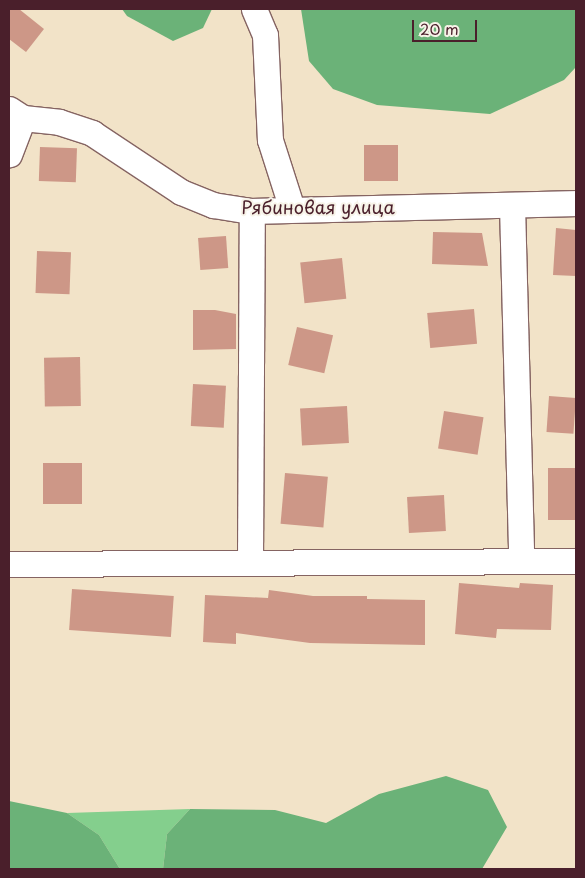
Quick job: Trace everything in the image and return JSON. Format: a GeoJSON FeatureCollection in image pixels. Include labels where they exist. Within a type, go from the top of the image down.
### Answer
{"type":"FeatureCollection","features":[{"type":"Feature","properties":{"kind":"street"},"geometry":{"type":"LineString","coordinates":[[254,9],[265,36],[270,140],[292,209]]}},
{"type":"Feature","properties":{"kind":"street"},"geometry":{"type":"LineString","coordinates":[[9,154],[13,115]]}},
{"type":"Feature","properties":{"kind":"street","name":"Рябиновая улица"},"geometry":{"type":"LineString","coordinates":[[13,115],[59,122],[92,133],[181,192],[213,205],[252,211],[576,203]]}},
{"type":"Feature","properties":{"kind":"street"},"geometry":{"type":"LineString","coordinates":[[512,205],[521,559]]}},
{"type":"Feature","properties":{"kind":"street"},"geometry":{"type":"LineString","coordinates":[[250,561],[252,211]]}},
{"type":"Feature","properties":{"kind":"street"},"geometry":{"type":"LineString","coordinates":[[9,564],[521,559],[576,561]]}},
{"type":"Feature","properties":{"kind":"green space"},"geometry":{"type":"Polygon","coordinates":[[[122,9],[212,9],[203,28],[173,41],[127,16],[122,9]]]}},
{"type":"Feature","properties":{"kind":"green space"},"geometry":{"type":"Polygon","coordinates":[[[301,9],[576,9],[576,67],[564,80],[490,114],[377,105],[333,89],[309,61],[301,9]]]}},
{"type":"Feature","properties":{"kind":"green space"},"geometry":{"type":"Polygon","coordinates":[[[446,776],[488,790],[507,827],[482,869],[163,869],[167,834],[190,809],[275,810],[326,823],[379,794],[446,776]]]}},
{"type":"Feature","properties":{"kind":"green space"},"geometry":{"type":"Polygon","coordinates":[[[9,801],[67,813],[99,835],[120,869],[9,869],[9,801]]]}},
{"type":"Feature","properties":{"kind":"green space"},"geometry":{"type":"Polygon","coordinates":[[[190,809],[167,834],[163,869],[120,869],[99,835],[67,813],[190,809]]]}},
{"type":"Feature","properties":{"kind":"building"},"geometry":{"type":"Polygon","coordinates":[[[9,9],[19,9],[44,29],[26,52],[9,39],[9,9]]]}},
{"type":"Feature","properties":{"kind":"building"},"geometry":{"type":"Polygon","coordinates":[[[364,145],[398,145],[398,181],[364,181],[364,145]]]}},
{"type":"Feature","properties":{"kind":"building"},"geometry":{"type":"Polygon","coordinates":[[[40,147],[77,148],[76,182],[39,181],[40,147]]]}},
{"type":"Feature","properties":{"kind":"building"},"geometry":{"type":"Polygon","coordinates":[[[556,228],[576,230],[576,276],[553,275],[556,228]]]}},
{"type":"Feature","properties":{"kind":"building"},"geometry":{"type":"Polygon","coordinates":[[[433,232],[482,233],[488,266],[432,264],[433,232]]]}},
{"type":"Feature","properties":{"kind":"building"},"geometry":{"type":"Polygon","coordinates":[[[226,236],[228,268],[200,270],[198,238],[226,236]]]}},
{"type":"Feature","properties":{"kind":"building"},"geometry":{"type":"Polygon","coordinates":[[[37,251],[71,252],[70,294],[36,293],[37,251]]]}},
{"type":"Feature","properties":{"kind":"building"},"geometry":{"type":"Polygon","coordinates":[[[342,258],[346,299],[305,303],[300,262],[342,258]]]}},
{"type":"Feature","properties":{"kind":"building"},"geometry":{"type":"Polygon","coordinates":[[[474,309],[477,344],[430,348],[427,313],[474,309]]]}},
{"type":"Feature","properties":{"kind":"building"},"geometry":{"type":"Polygon","coordinates":[[[193,310],[215,310],[236,314],[236,349],[193,350],[193,310]]]}},
{"type":"Feature","properties":{"kind":"building"},"geometry":{"type":"Polygon","coordinates":[[[297,327],[333,335],[324,373],[288,365],[297,327]]]}},
{"type":"Feature","properties":{"kind":"building"},"geometry":{"type":"Polygon","coordinates":[[[80,357],[81,406],[45,407],[44,358],[80,357]]]}},
{"type":"Feature","properties":{"kind":"building"},"geometry":{"type":"Polygon","coordinates":[[[193,384],[226,386],[224,428],[191,426],[193,384]]]}},
{"type":"Feature","properties":{"kind":"building"},"geometry":{"type":"Polygon","coordinates":[[[549,396],[576,398],[573,434],[546,432],[549,396]]]}},
{"type":"Feature","properties":{"kind":"building"},"geometry":{"type":"Polygon","coordinates":[[[347,406],[349,443],[302,445],[300,408],[347,406]]]}},
{"type":"Feature","properties":{"kind":"building"},"geometry":{"type":"Polygon","coordinates":[[[444,411],[484,417],[478,455],[438,449],[444,411]]]}},
{"type":"Feature","properties":{"kind":"building"},"geometry":{"type":"Polygon","coordinates":[[[43,463],[82,463],[82,504],[43,504],[43,463]]]}},
{"type":"Feature","properties":{"kind":"building"},"geometry":{"type":"Polygon","coordinates":[[[548,468],[576,468],[576,520],[548,520],[548,468]]]}},
{"type":"Feature","properties":{"kind":"building"},"geometry":{"type":"Polygon","coordinates":[[[285,473],[328,477],[323,528],[281,524],[285,473]]]}},
{"type":"Feature","properties":{"kind":"building"},"geometry":{"type":"Polygon","coordinates":[[[444,495],[446,531],[409,533],[407,497],[444,495]]]}},
{"type":"Feature","properties":{"kind":"building"},"geometry":{"type":"Polygon","coordinates":[[[459,583],[519,588],[520,583],[553,585],[551,630],[497,629],[496,638],[455,634],[459,583]]]}},
{"type":"Feature","properties":{"kind":"building"},"geometry":{"type":"Polygon","coordinates":[[[72,589],[174,596],[171,637],[69,630],[72,589]]]}},
{"type":"Feature","properties":{"kind":"building"},"geometry":{"type":"Polygon","coordinates":[[[269,590],[313,596],[367,596],[367,599],[425,600],[425,645],[310,643],[236,633],[236,644],[203,642],[205,595],[268,598],[269,590]]]}}]}
